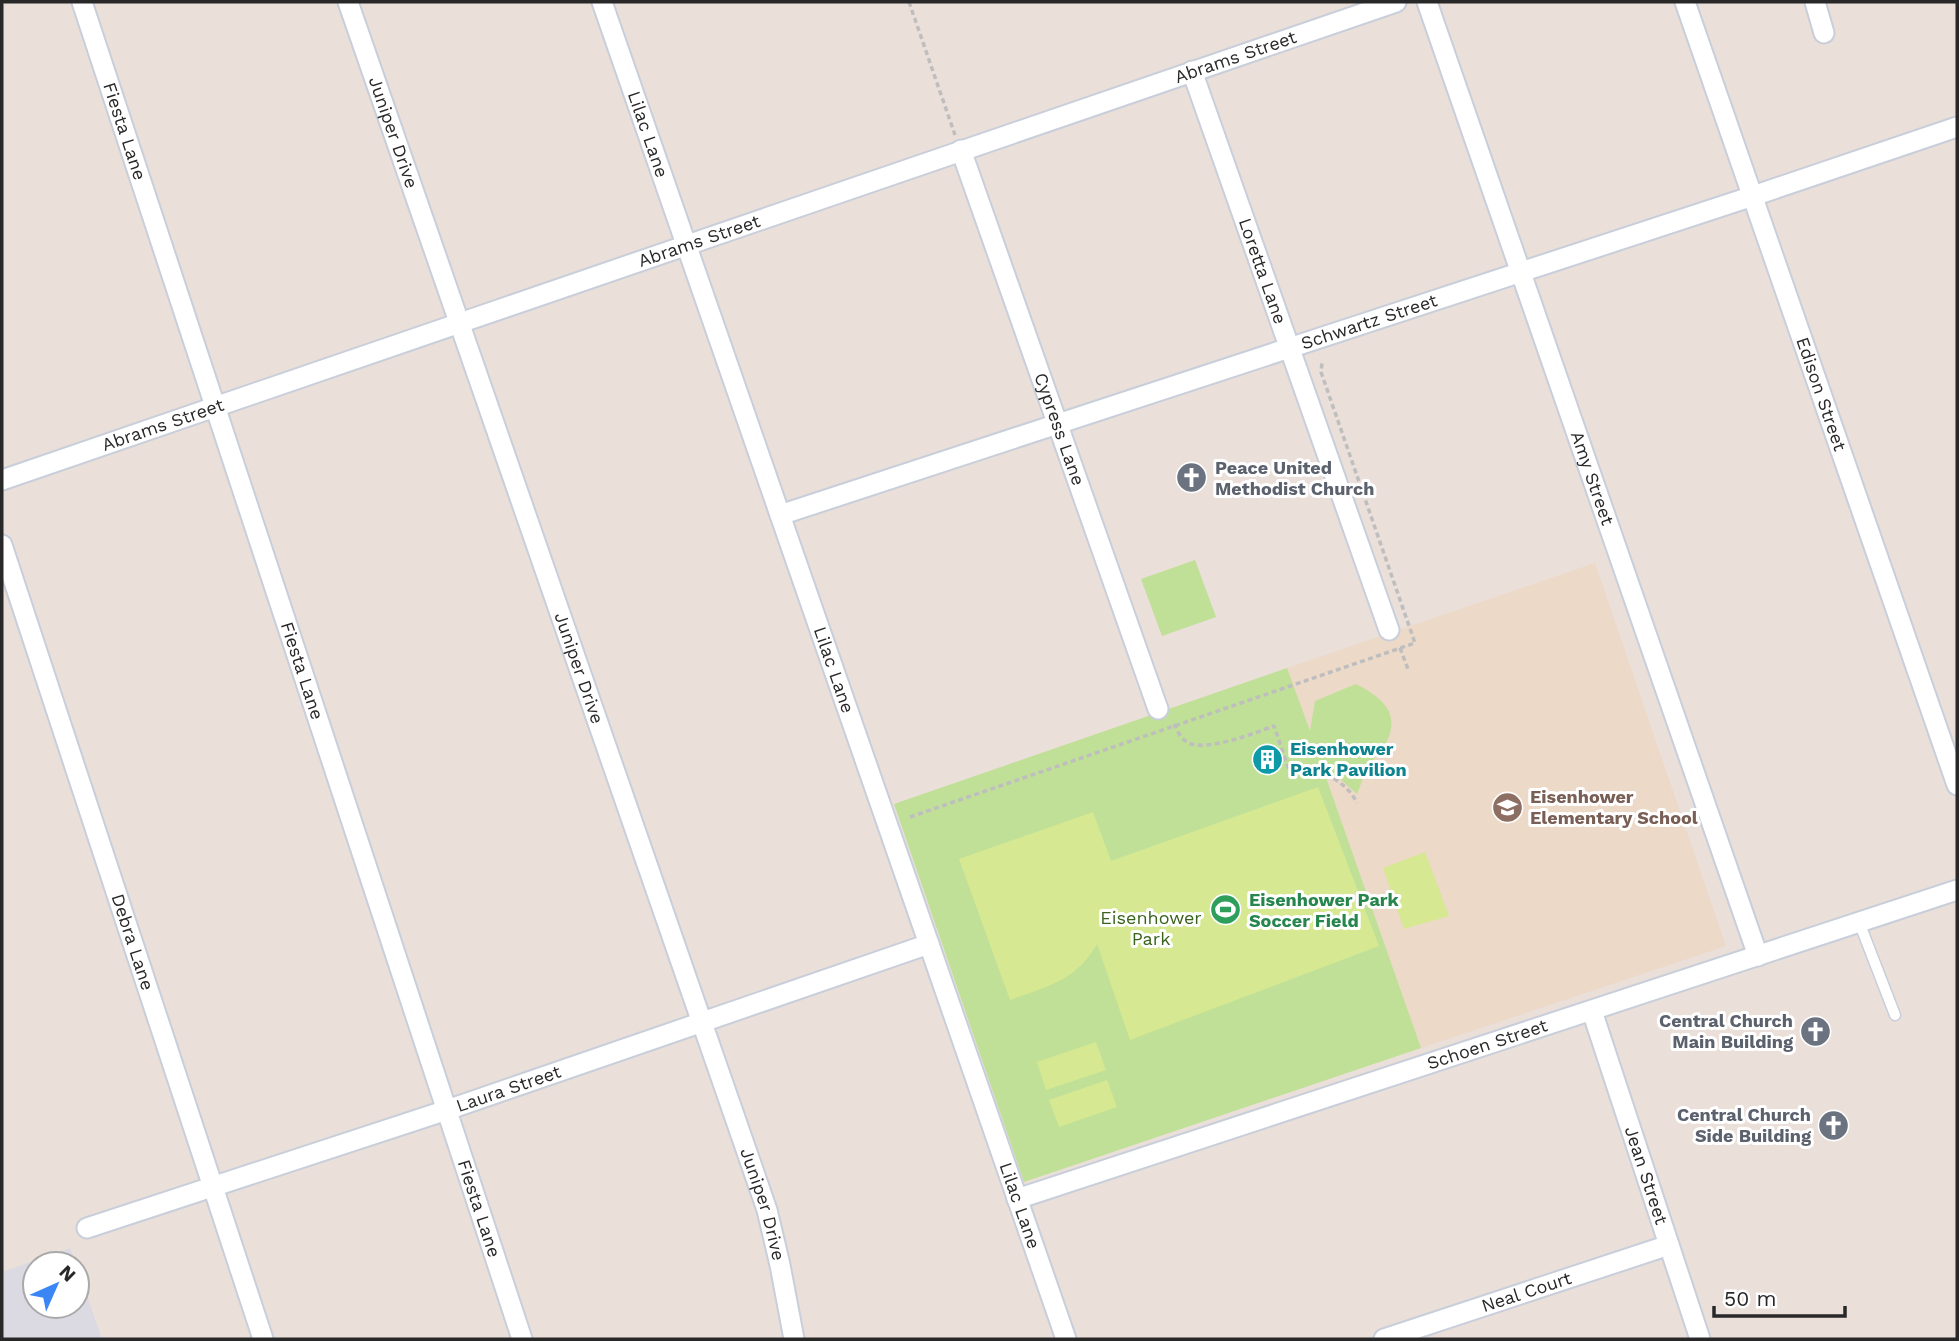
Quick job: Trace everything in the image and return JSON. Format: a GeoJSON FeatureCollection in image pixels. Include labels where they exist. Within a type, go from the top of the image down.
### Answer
{"type":"FeatureCollection","features":[{"type":"Feature","properties":{"kind":"street","name":"Fiesta Lane"},"geometry":{"type":"LineString","coordinates":[[82,2],[522,1339]]}},
{"type":"Feature","properties":{"kind":"street","name":"Juniper Drive"},"geometry":{"type":"LineString","coordinates":[[348,2],[767,1210],[794,1339]]}},
{"type":"Feature","properties":{"kind":"street","name":"Lilac Lane"},"geometry":{"type":"LineString","coordinates":[[602,2],[1066,1339]]}},
{"type":"Feature","properties":{"kind":"street","name":"Abrams Street"},"geometry":{"type":"LineString","coordinates":[[2,480],[1396,2]]}},
{"type":"Feature","properties":{"kind":"street","name":"Amy Street"},"geometry":{"type":"LineString","coordinates":[[1427,2],[1758,956]]}},
{"type":"Feature","properties":{"kind":"street","name":"Edison Street"},"geometry":{"type":"LineString","coordinates":[[1685,2],[1957,785]]}},
{"type":"Feature","properties":{"kind":"street"},"geometry":{"type":"LineString","coordinates":[[1815,2],[1824,33]]}},
{"type":"Feature","properties":{"kind":"street","name":"Loretta Lane"},"geometry":{"type":"LineString","coordinates":[[1192,71],[1389,630]]}},
{"type":"Feature","properties":{"kind":"street","name":"Schwartz Street"},"geometry":{"type":"LineString","coordinates":[[780,515],[1753,197],[1957,127]]}},
{"type":"Feature","properties":{"kind":"street","name":"Cypress Lane"},"geometry":{"type":"LineString","coordinates":[[961,150],[1158,709]]}},
{"type":"Feature","properties":{"kind":"street","name":"Debra Lane"},"geometry":{"type":"LineString","coordinates":[[2,545],[263,1339]]}},
{"type":"Feature","properties":{"kind":"street","name":"Schoen Street"},"geometry":{"type":"LineString","coordinates":[[1017,1199],[1957,890]]}},
{"type":"Feature","properties":{"kind":"street","name":"Laura Street"},"geometry":{"type":"LineString","coordinates":[[87,1228],[447,1110],[929,944]]}},
{"type":"Feature","properties":{"kind":"street","name":"Jean Street"},"geometry":{"type":"LineString","coordinates":[[1592,1010],[1700,1339]]}},
{"type":"Feature","properties":{"kind":"street","name":"Neal Court"},"geometry":{"type":"LineString","coordinates":[[1384,1339],[1669,1245]]}},
{"type":"Feature","properties":{"kind":"lane"},"geometry":{"type":"LineString","coordinates":[[1859,922],[1895,1015]]}},
{"type":"Feature","properties":{"kind":"path"},"geometry":{"type":"LineString","coordinates":[[909,2],[961,150]]}},
{"type":"Feature","properties":{"kind":"path"},"geometry":{"type":"LineString","coordinates":[[910,817],[1415,643],[1321,372],[1322,363]]}},
{"type":"Feature","properties":{"kind":"path"},"geometry":{"type":"LineString","coordinates":[[1400,648],[1408,669]]}},
{"type":"Feature","properties":{"kind":"path"},"geometry":{"type":"LineString","coordinates":[[1158,709],[1171,717],[1180,735],[1196,746],[1233,740],[1274,726],[1288,767],[1304,767],[1337,781],[1351,792],[1357,803]]}},
{"type":"Feature","properties":{"kind":"shaded area","name":"Eisenhower Elementary School"},"geometry":{"type":"Polygon","coordinates":[[[1595,563],[1726,946],[1421,1048],[1287,668],[1595,563]]]}},
{"type":"Feature","properties":{"kind":"shaded area"},"geometry":{"type":"Polygon","coordinates":[[[21,1265],[21,1320],[91,1320],[91,1307],[102,1339],[2,1339],[2,1272],[21,1265]]]}},
{"type":"Feature","properties":{"kind":"green space"},"geometry":{"type":"Polygon","coordinates":[[[1195,560],[1216,617],[1162,636],[1141,579],[1195,560]]]}},
{"type":"Feature","properties":{"kind":"green space","name":"Eisenhower Park"},"geometry":{"type":"Polygon","coordinates":[[[1287,668],[1310,731],[1315,701],[1356,684],[1382,701],[1391,716],[1389,735],[1384,747],[1368,767],[1357,794],[1339,778],[1324,772],[1421,1048],[1024,1182],[894,804],[1287,668]]]}},
{"type":"Feature","properties":{"kind":"green space","name":"Eisenhower Park Soccer Field"},"geometry":{"type":"Polygon","coordinates":[[[1318,787],[1379,946],[1130,1040],[1097,944],[1080,966],[1060,981],[1010,1000],[959,859],[1093,812],[1111,861],[1318,787]]]}},
{"type":"Feature","properties":{"kind":"green space"},"geometry":{"type":"Polygon","coordinates":[[[1425,852],[1449,916],[1404,929],[1383,868],[1425,852]]]}},
{"type":"Feature","properties":{"kind":"green space"},"geometry":{"type":"Polygon","coordinates":[[[1096,1042],[1106,1070],[1046,1090],[1037,1062],[1096,1042]]]}},
{"type":"Feature","properties":{"kind":"green space"},"geometry":{"type":"Polygon","coordinates":[[[1107,1080],[1117,1107],[1059,1127],[1049,1100],[1107,1080]]]}},
{"type":"Feature","properties":{"kind":"place","name":"Peace United Methodist Church"},"geometry":{"type":"Point","coordinates":[1192,478]}},
{"type":"Feature","properties":{"kind":"place","name":"Eisenhower Park Pavilion"},"geometry":{"type":"Point","coordinates":[1267,759]}},
{"type":"Feature","properties":{"kind":"place","name":"Eisenhower Elementary School"},"geometry":{"type":"Point","coordinates":[1507,807]}},
{"type":"Feature","properties":{"kind":"place","name":"Eisenhower Park Soccer Field"},"geometry":{"type":"Point","coordinates":[1226,910]}},
{"type":"Feature","properties":{"kind":"place","name":"Central Church Main Building"},"geometry":{"type":"Point","coordinates":[1816,1031]}},
{"type":"Feature","properties":{"kind":"place","name":"Central Church Side Building"},"geometry":{"type":"Point","coordinates":[1834,1125]}}]}
